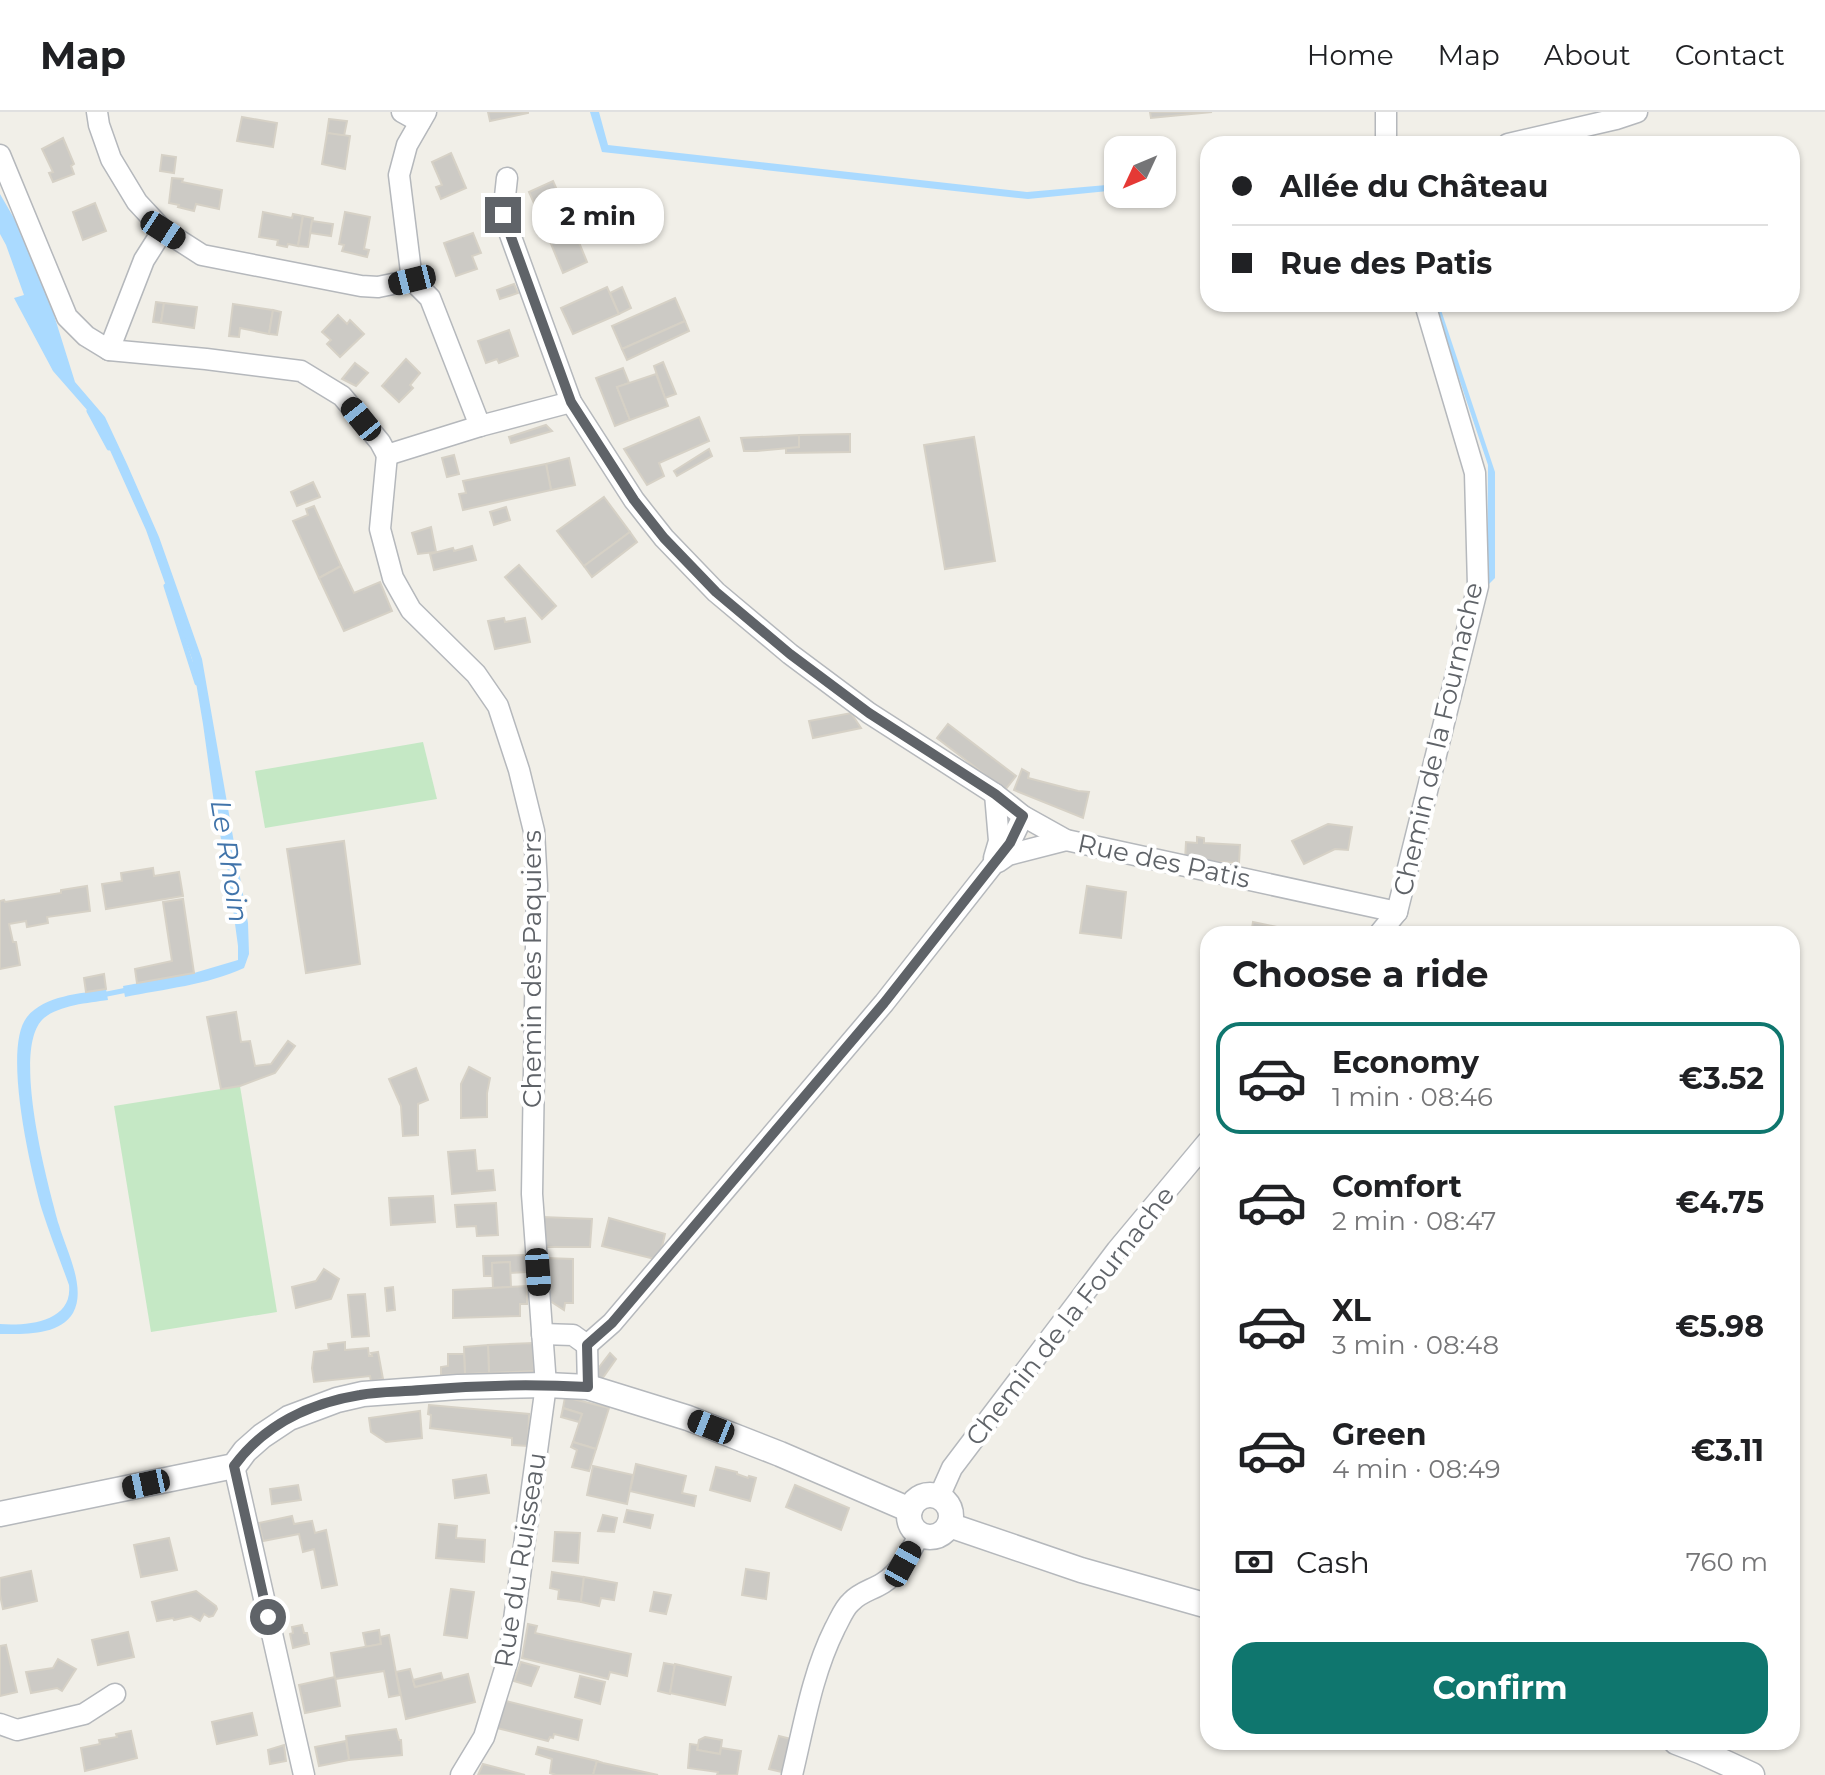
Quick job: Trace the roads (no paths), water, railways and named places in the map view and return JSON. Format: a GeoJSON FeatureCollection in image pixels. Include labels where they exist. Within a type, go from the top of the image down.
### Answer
{"type":"FeatureCollection","features":[{"type":"Feature","properties":{"kind":"street"},"geometry":{"type":"LineString","coordinates":[[97,112],[111,159],[137,202],[163,230],[202,255],[361,286],[378,287],[412,280]]}},
{"type":"Feature","properties":{"kind":"street"},"geometry":{"type":"LineString","coordinates":[[1386,112],[1386,136]]}},
{"type":"Feature","properties":{"kind":"street"},"geometry":{"type":"LineString","coordinates":[[1543,136],[1637,112]]}},
{"type":"Feature","properties":{"kind":"street"},"geometry":{"type":"LineString","coordinates":[[416,115],[399,175],[412,280],[430,298],[480,426]]}},
{"type":"Feature","properties":{"kind":"street"},"geometry":{"type":"LineString","coordinates":[[0,155],[67,317],[86,336],[109,350],[301,371],[342,396],[387,455],[571,402]]}},
{"type":"Feature","properties":{"kind":"street","name":"Rue des Patis"},"geometry":{"type":"LineString","coordinates":[[507,178],[503,215],[571,402],[634,500],[664,538],[716,592],[790,654],[869,713],[995,794],[1023,816],[1066,840],[1397,912]]}},
{"type":"Feature","properties":{"kind":"street"},"geometry":{"type":"LineString","coordinates":[[109,350],[144,260],[163,230]]}},
{"type":"Feature","properties":{"kind":"street","name":"Chemin de la Fournache"},"geometry":{"type":"LineString","coordinates":[[1386,926],[1397,912],[1478,586],[1475,473],[1427,312]]}},
{"type":"Feature","properties":{"kind":"street","name":"Chemin des Paquiers"},"geometry":{"type":"LineString","coordinates":[[387,455],[380,529],[393,578],[411,610],[476,674],[498,706],[519,770],[534,831],[537,885],[532,1194],[546,1385]]}},
{"type":"Feature","properties":{"kind":"street"},"geometry":{"type":"LineString","coordinates":[[992,866],[999,841],[995,794]]}},
{"type":"Feature","properties":{"kind":"street"},"geometry":{"type":"LineString","coordinates":[[587,1345],[612,1323],[884,1003],[1010,843],[1023,816]]}},
{"type":"Feature","properties":{"kind":"street"},"geometry":{"type":"LineString","coordinates":[[992,866],[1008,855],[1066,840]]}},
{"type":"Feature","properties":{"kind":"street","name":"Chemin de la Fournache"},"geometry":{"type":"LineString","coordinates":[[939,1497],[961,1456],[1117,1250],[1200,1151]]}},
{"type":"Feature","properties":{"kind":"street"},"geometry":{"type":"LineString","coordinates":[[542,1334],[573,1335],[587,1345]]}},
{"type":"Feature","properties":{"kind":"street"},"geometry":{"type":"LineString","coordinates":[[587,1345],[588,1387]]}},
{"type":"Feature","properties":{"kind":"street"},"geometry":{"type":"LineString","coordinates":[[0,1514],[234,1466],[262,1436],[289,1418],[337,1400],[363,1394],[458,1387],[546,1385],[588,1387],[688,1418],[910,1510]]}},
{"type":"Feature","properties":{"kind":"street","name":"Rue du Ruisseau"},"geometry":{"type":"LineString","coordinates":[[462,1775],[484,1737],[509,1656],[546,1385]]}},
{"type":"Feature","properties":{"kind":"street"},"geometry":{"type":"LineString","coordinates":[[234,1466],[304,1775]]}},
{"type":"Feature","properties":{"kind":"street"},"geometry":{"type":"LineString","coordinates":[[939,1497],[949,1506],[949,1525],[933,1537],[919,1535],[910,1524],[910,1510],[918,1498],[939,1497]]}},
{"type":"Feature","properties":{"kind":"street"},"geometry":{"type":"LineString","coordinates":[[949,1525],[1081,1570],[1200,1604]]}},
{"type":"Feature","properties":{"kind":"street"},"geometry":{"type":"LineString","coordinates":[[792,1775],[817,1673],[840,1617],[850,1602],[892,1577],[919,1535]]}},
{"type":"Feature","properties":{"kind":"street"},"geometry":{"type":"LineString","coordinates":[[0,1724],[17,1730],[84,1714],[115,1694]]}},
{"type":"Feature","properties":{"kind":"street"},"geometry":{"type":"LineString","coordinates":[[1697,1750],[1752,1775]]}},
{"type":"Feature","properties":{"kind":"water"},"geometry":{"type":"Polygon","coordinates":[[[590,112],[599,112],[608,145],[1027,192],[1104,185],[1104,191],[1028,199],[602,152],[590,112]]]}},
{"type":"Feature","properties":{"kind":"water"},"geometry":{"type":"Polygon","coordinates":[[[0,194],[26,239],[75,382],[105,417],[159,537],[202,659],[248,923],[249,954],[244,968],[200,983],[125,997],[123,986],[194,973],[238,960],[228,872],[215,810],[192,659],[146,530],[99,426],[53,371],[14,298],[24,295],[0,234],[0,194]]]}},
{"type":"Feature","properties":{"kind":"water"},"geometry":{"type":"Polygon","coordinates":[[[1437,312],[1442,312],[1495,472],[1495,578],[1487,586],[1488,465],[1437,312]]]}},
{"type":"Feature","properties":{"kind":"water"},"geometry":{"type":"Polygon","coordinates":[[[106,989],[108,1000],[66,1007],[44,1018],[34,1034],[30,1057],[40,1150],[77,1281],[77,1303],[67,1321],[50,1330],[0,1334],[0,1324],[35,1322],[56,1314],[64,1307],[69,1285],[42,1210],[26,1140],[18,1082],[20,1033],[27,1017],[43,1004],[106,989]]]}},
{"type":"Feature","properties":{"kind":"waterway","name":"Le Rhoin"},"geometry":{"type":"LineString","coordinates":[[89,411],[109,448]]}},
{"type":"Feature","properties":{"kind":"waterway","name":"Le Rhoin"},"geometry":{"type":"LineString","coordinates":[[166,586],[197,683]]}},
{"type":"Feature","properties":{"kind":"waterway","name":"Le Rhoin"},"geometry":{"type":"LineString","coordinates":[[102,995],[127,990]]}}]}
